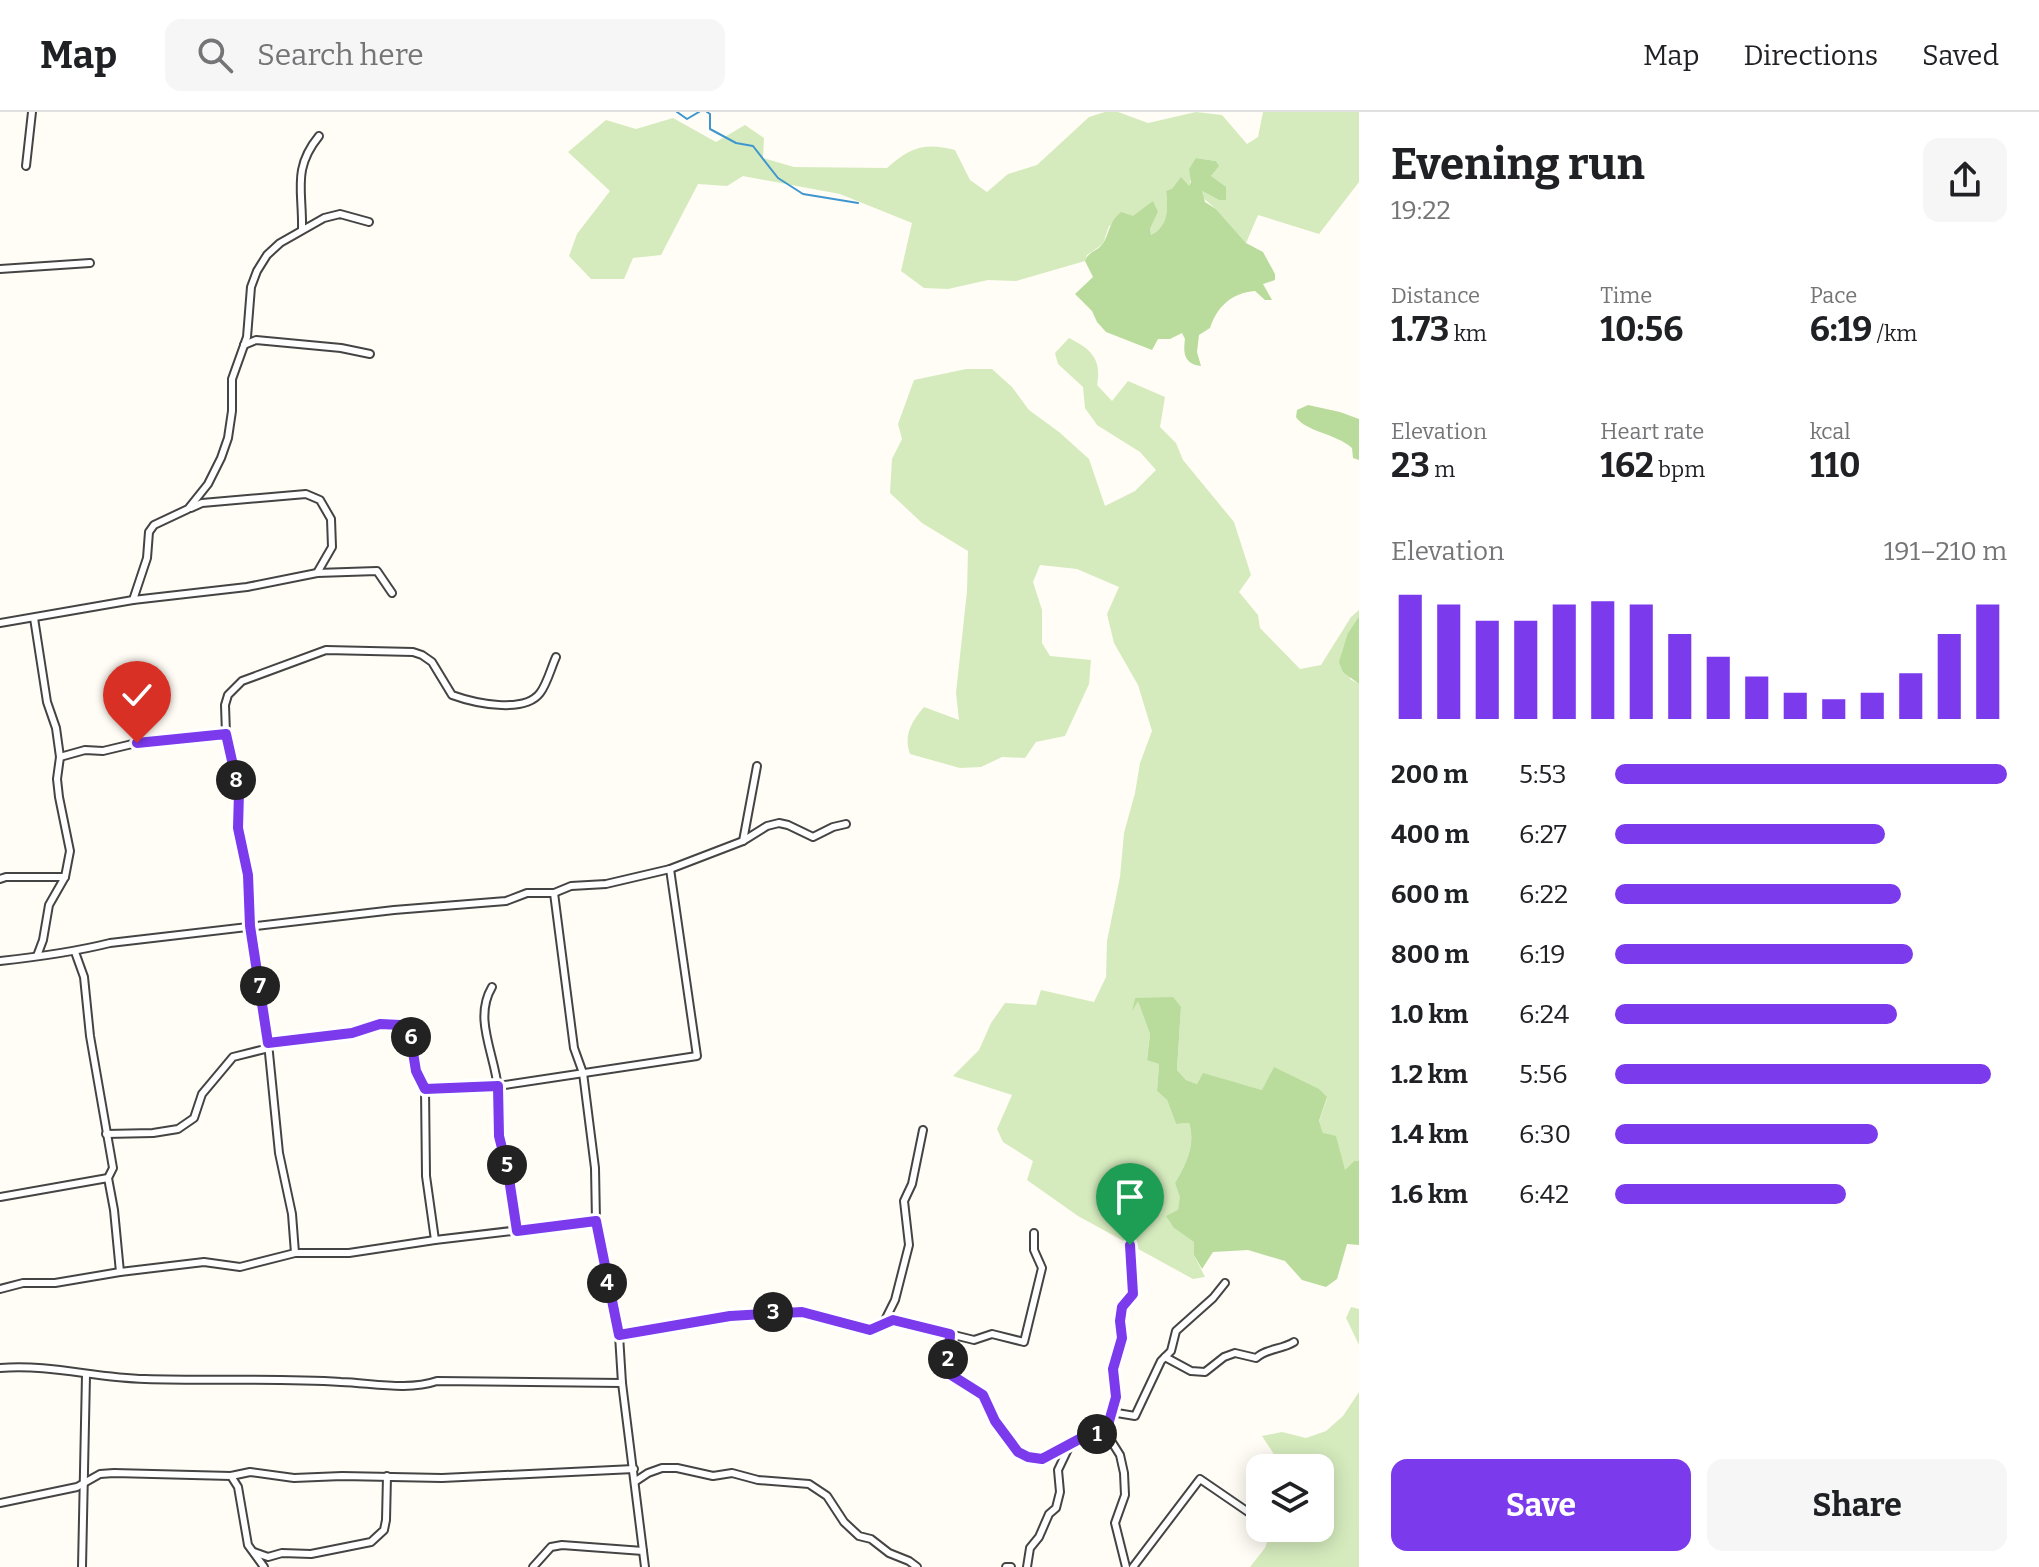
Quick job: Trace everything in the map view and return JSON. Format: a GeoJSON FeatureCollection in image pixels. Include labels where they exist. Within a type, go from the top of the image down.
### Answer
{"type":"FeatureCollection","features":[{"type":"Feature","properties":{"kind":"street"},"geometry":{"type":"LineString","coordinates":[[26,166],[32,112]]}},
{"type":"Feature","properties":{"kind":"street"},"geometry":{"type":"LineString","coordinates":[[302,229],[301,165],[309,147],[319,136]]}},
{"type":"Feature","properties":{"kind":"street"},"geometry":{"type":"LineString","coordinates":[[188,509],[208,484],[228,438],[232,379],[244,345],[251,287],[267,255],[280,243],[324,218],[340,214],[369,222]]}},
{"type":"Feature","properties":{"kind":"street"},"geometry":{"type":"LineString","coordinates":[[0,269],[90,263]]}},
{"type":"Feature","properties":{"kind":"street"},"geometry":{"type":"LineString","coordinates":[[244,345],[256,340],[341,348],[370,354]]}},
{"type":"Feature","properties":{"kind":"street"},"geometry":{"type":"LineString","coordinates":[[133,600],[147,558],[149,532],[154,525],[202,503],[306,494],[314,496],[320,500],[331,519],[332,547],[317,573]]}},
{"type":"Feature","properties":{"kind":"street"},"geometry":{"type":"LineString","coordinates":[[0,623],[133,600],[247,587],[317,573],[377,571],[392,593]]}},
{"type":"Feature","properties":{"kind":"street"},"geometry":{"type":"LineString","coordinates":[[34,618],[47,702],[56,728],[60,757],[57,779],[59,797],[70,851],[65,877],[49,905],[37,956]]}},
{"type":"Feature","properties":{"kind":"street"},"geometry":{"type":"LineString","coordinates":[[295,1253],[250,926],[248,875],[238,828],[239,792],[226,734],[225,705],[235,686],[253,675],[326,650],[413,652],[432,662],[452,695],[503,704],[531,701],[541,692],[556,657]]}},
{"type":"Feature","properties":{"kind":"street"},"geometry":{"type":"LineString","coordinates":[[60,757],[149,740],[226,734]]}},
{"type":"Feature","properties":{"kind":"street"},"geometry":{"type":"LineString","coordinates":[[743,841],[757,766]]}},
{"type":"Feature","properties":{"kind":"street"},"geometry":{"type":"LineString","coordinates":[[0,961],[75,952],[110,943],[250,926],[506,901],[527,893],[554,893],[571,886],[606,884],[670,869],[743,841],[767,826],[779,823],[813,837],[846,824]]}},
{"type":"Feature","properties":{"kind":"street"},"geometry":{"type":"LineString","coordinates":[[425,1089],[498,1086],[697,1056],[670,869]]}},
{"type":"Feature","properties":{"kind":"street"},"geometry":{"type":"LineString","coordinates":[[0,879],[65,877]]}},
{"type":"Feature","properties":{"kind":"street"},"geometry":{"type":"LineString","coordinates":[[554,893],[574,1048],[583,1073],[595,1168],[596,1221],[619,1335],[645,1567]]}},
{"type":"Feature","properties":{"kind":"street"},"geometry":{"type":"LineString","coordinates":[[75,952],[84,977],[113,1168],[108,1178],[120,1272]]}},
{"type":"Feature","properties":{"kind":"street"},"geometry":{"type":"LineString","coordinates":[[492,987],[483,1001],[483,1017],[498,1086],[499,1136],[517,1231]]}},
{"type":"Feature","properties":{"kind":"street"},"geometry":{"type":"LineString","coordinates":[[106,1134],[178,1129],[194,1118],[202,1094],[233,1057],[268,1045],[352,1033],[380,1024],[401,1025],[410,1034],[416,1071],[425,1089],[426,1176],[435,1240]]}},
{"type":"Feature","properties":{"kind":"street"},"geometry":{"type":"LineString","coordinates":[[883,1324],[895,1300],[907,1255],[908,1222],[904,1201],[912,1184],[923,1130]]}},
{"type":"Feature","properties":{"kind":"street"},"geometry":{"type":"LineString","coordinates":[[0,1197],[108,1178]]}},
{"type":"Feature","properties":{"kind":"street"},"geometry":{"type":"LineString","coordinates":[[0,1289],[23,1283],[84,1279],[204,1262],[240,1267],[295,1253],[349,1253],[596,1221]]}},
{"type":"Feature","properties":{"kind":"street"},"geometry":{"type":"LineString","coordinates":[[619,1335],[730,1316],[802,1312],[870,1330],[893,1320],[974,1340],[992,1334],[1024,1342],[1042,1268],[1034,1250],[1034,1233]]}},
{"type":"Feature","properties":{"kind":"street"},"geometry":{"type":"LineString","coordinates":[[1126,1567],[1115,1523],[1125,1495],[1124,1473],[1120,1455],[1108,1436],[1116,1397],[1113,1369],[1122,1338],[1122,1307],[1133,1294],[1130,1245]]}},
{"type":"Feature","properties":{"kind":"street"},"geometry":{"type":"LineString","coordinates":[[1111,1412],[1135,1416],[1171,1351],[1176,1331],[1225,1283]]}},
{"type":"Feature","properties":{"kind":"street"},"geometry":{"type":"LineString","coordinates":[[950,1334],[948,1373],[983,1395],[995,1421],[1018,1452],[1042,1459],[1085,1436],[1108,1436]]}},
{"type":"Feature","properties":{"kind":"street"},"geometry":{"type":"LineString","coordinates":[[1165,1357],[1191,1371],[1205,1372],[1224,1357],[1235,1353],[1256,1358],[1263,1352],[1282,1350],[1294,1342]]}},
{"type":"Feature","properties":{"kind":"street"},"geometry":{"type":"LineString","coordinates":[[0,1368],[61,1368],[86,1375],[143,1379],[421,1386],[437,1381],[622,1383]]}},
{"type":"Feature","properties":{"kind":"street"},"geometry":{"type":"LineString","coordinates":[[82,1567],[86,1375]]}},
{"type":"Feature","properties":{"kind":"street"},"geometry":{"type":"LineString","coordinates":[[1027,1567],[1030,1548],[1039,1537],[1049,1514],[1056,1508],[1060,1492],[1058,1470],[1071,1444]]}},
{"type":"Feature","properties":{"kind":"street"},"geometry":{"type":"LineString","coordinates":[[636,1481],[662,1468],[677,1468],[713,1476],[732,1473],[758,1480],[809,1484],[827,1496],[844,1522],[859,1536],[871,1539],[889,1553],[917,1567]]}},
{"type":"Feature","properties":{"kind":"street"},"geometry":{"type":"LineString","coordinates":[[0,1503],[77,1487],[100,1474],[114,1473],[231,1476],[250,1472],[294,1478],[442,1478],[634,1469]]}},
{"type":"Feature","properties":{"kind":"street"},"geometry":{"type":"LineString","coordinates":[[231,1476],[238,1487],[248,1545],[264,1567]]}},
{"type":"Feature","properties":{"kind":"street"},"geometry":{"type":"LineString","coordinates":[[254,1552],[268,1557],[282,1553],[311,1554],[371,1542],[384,1530],[387,1476]]}},
{"type":"Feature","properties":{"kind":"street"},"geometry":{"type":"LineString","coordinates":[[1133,1567],[1200,1479],[1246,1511]]}},
{"type":"Feature","properties":{"kind":"street"},"geometry":{"type":"LineString","coordinates":[[533,1567],[551,1547],[562,1545],[643,1551]]}},
{"type":"Feature","properties":{"kind":"green space"},"geometry":{"type":"Polygon","coordinates":[[[1118,112],[1148,123],[1196,112],[1222,115],[1247,144],[1258,137],[1263,112],[1359,112],[1359,182],[1319,234],[1258,215],[1246,243],[1202,197],[1202,191],[1219,200],[1211,176],[1218,166],[1216,161],[1196,158],[1189,187],[1166,191],[1167,211],[1157,232],[1151,235],[1150,229],[1158,212],[1133,216],[1109,226],[1103,244],[1087,255],[1085,261],[1016,281],[988,280],[948,289],[924,288],[901,271],[912,223],[840,194],[743,176],[727,186],[698,184],[661,255],[633,258],[624,279],[591,279],[569,256],[577,234],[610,191],[568,152],[606,120],[636,129],[673,118],[716,142],[745,125],[764,138],[763,158],[794,167],[887,168],[911,151],[935,146],[955,150],[970,180],[987,192],[1008,174],[1037,165],[1089,117],[1118,112]]]}},
{"type":"Feature","properties":{"kind":"green space"},"geometry":{"type":"Polygon","coordinates":[[[1196,158],[1216,161],[1219,166],[1211,176],[1226,187],[1226,200],[1219,200],[1202,191],[1205,202],[1216,209],[1246,243],[1263,252],[1275,274],[1275,280],[1263,284],[1272,300],[1265,300],[1255,291],[1232,298],[1221,308],[1210,328],[1199,335],[1197,352],[1201,366],[1191,363],[1186,357],[1182,333],[1170,339],[1158,339],[1152,350],[1106,332],[1092,311],[1075,294],[1093,277],[1085,261],[1104,242],[1117,215],[1121,212],[1133,216],[1153,201],[1158,212],[1150,229],[1151,235],[1157,231],[1166,216],[1166,191],[1172,189],[1181,177],[1189,186],[1189,169],[1196,158]]]}},
{"type":"Feature","properties":{"kind":"green space"},"geometry":{"type":"Polygon","coordinates":[[[1069,338],[1093,356],[1098,368],[1097,385],[1112,401],[1128,381],[1165,397],[1160,427],[1176,443],[1183,460],[1234,522],[1251,575],[1239,592],[1258,615],[1260,628],[1300,669],[1321,665],[1351,617],[1359,610],[1359,616],[1348,633],[1350,679],[1359,684],[1359,1161],[1354,1161],[1345,1171],[1323,1133],[1319,1122],[1327,1098],[1262,1090],[1203,1074],[1197,1084],[1186,1080],[1177,1070],[1181,1007],[1135,998],[1133,1007],[1138,1000],[1150,1034],[1147,1059],[1159,1064],[1157,1091],[1167,1100],[1176,1124],[1189,1123],[1191,1131],[1189,1154],[1175,1183],[1181,1197],[1174,1228],[1195,1242],[1194,1255],[1205,1277],[1193,1279],[1078,1216],[1027,1180],[1033,1161],[1003,1142],[997,1129],[1012,1095],[953,1076],[979,1050],[991,1023],[1005,1003],[1036,1005],[1041,990],[1094,1002],[1106,977],[1107,941],[1120,877],[1124,833],[1140,763],[1152,731],[1138,685],[1114,643],[1107,614],[1119,587],[1077,569],[1040,565],[1033,582],[1042,610],[1042,643],[1050,656],[1091,660],[1089,684],[1065,736],[1036,742],[1025,758],[1002,757],[981,767],[960,768],[910,754],[908,747],[910,729],[924,707],[959,720],[956,693],[968,551],[922,523],[890,493],[892,459],[902,439],[898,424],[914,380],[966,369],[992,369],[1012,387],[1029,410],[1089,459],[1105,506],[1135,491],[1156,470],[1140,452],[1097,425],[1085,408],[1083,387],[1058,364],[1055,353],[1069,338]]]}},
{"type":"Feature","properties":{"kind":"green space"},"geometry":{"type":"Polygon","coordinates":[[[1308,405],[1359,419],[1359,460],[1353,458],[1352,448],[1345,443],[1296,417],[1297,410],[1308,405]]]}},
{"type":"Feature","properties":{"kind":"green space"},"geometry":{"type":"Polygon","coordinates":[[[1359,616],[1359,684],[1343,672],[1339,662],[1348,633],[1359,616]]]}},
{"type":"Feature","properties":{"kind":"green space"},"geometry":{"type":"Polygon","coordinates":[[[1173,997],[1181,1007],[1177,1070],[1186,1080],[1197,1084],[1203,1073],[1262,1090],[1274,1067],[1319,1089],[1327,1097],[1319,1121],[1323,1133],[1336,1136],[1345,1170],[1354,1161],[1359,1161],[1359,1245],[1347,1244],[1337,1279],[1326,1287],[1302,1280],[1285,1261],[1248,1250],[1213,1252],[1202,1269],[1194,1255],[1194,1242],[1174,1228],[1166,1216],[1178,1210],[1180,1197],[1175,1183],[1189,1154],[1191,1131],[1189,1123],[1176,1124],[1167,1100],[1157,1091],[1159,1064],[1147,1060],[1150,1034],[1138,1001],[1132,1011],[1135,998],[1173,997]]]}},
{"type":"Feature","properties":{"kind":"green space"},"geometry":{"type":"Polygon","coordinates":[[[1351,1307],[1359,1309],[1359,1345],[1346,1318],[1351,1307]]]}},
{"type":"Feature","properties":{"kind":"green space"},"geometry":{"type":"Polygon","coordinates":[[[1359,1392],[1359,1567],[1250,1567],[1267,1542],[1334,1542],[1334,1454],[1274,1454],[1262,1436],[1282,1432],[1306,1438],[1326,1431],[1343,1416],[1359,1392]]]}},
{"type":"Feature","properties":{"kind":"waterway"},"geometry":{"type":"LineString","coordinates":[[677,112],[687,119],[699,112]]}},
{"type":"Feature","properties":{"kind":"waterway"},"geometry":{"type":"LineString","coordinates":[[707,112],[710,114],[710,129],[736,143],[753,146],[778,178],[803,194],[858,203]]}},
{"type":"Feature","properties":{"kind":"route"},"geometry":{"type":"LineString","coordinates":[[137,743],[226,734],[239,792],[238,828],[248,875],[250,926],[268,1043],[352,1033],[380,1024],[401,1025],[410,1034],[416,1071],[425,1089],[498,1086],[499,1136],[517,1231],[596,1221],[619,1335],[770,1312],[802,1312],[870,1330],[893,1320],[950,1334],[948,1373],[983,1395],[995,1421],[1018,1452],[1042,1459],[1085,1436],[1108,1436],[1116,1397],[1113,1369],[1122,1338],[1122,1307],[1133,1294],[1130,1245]]}}]}
